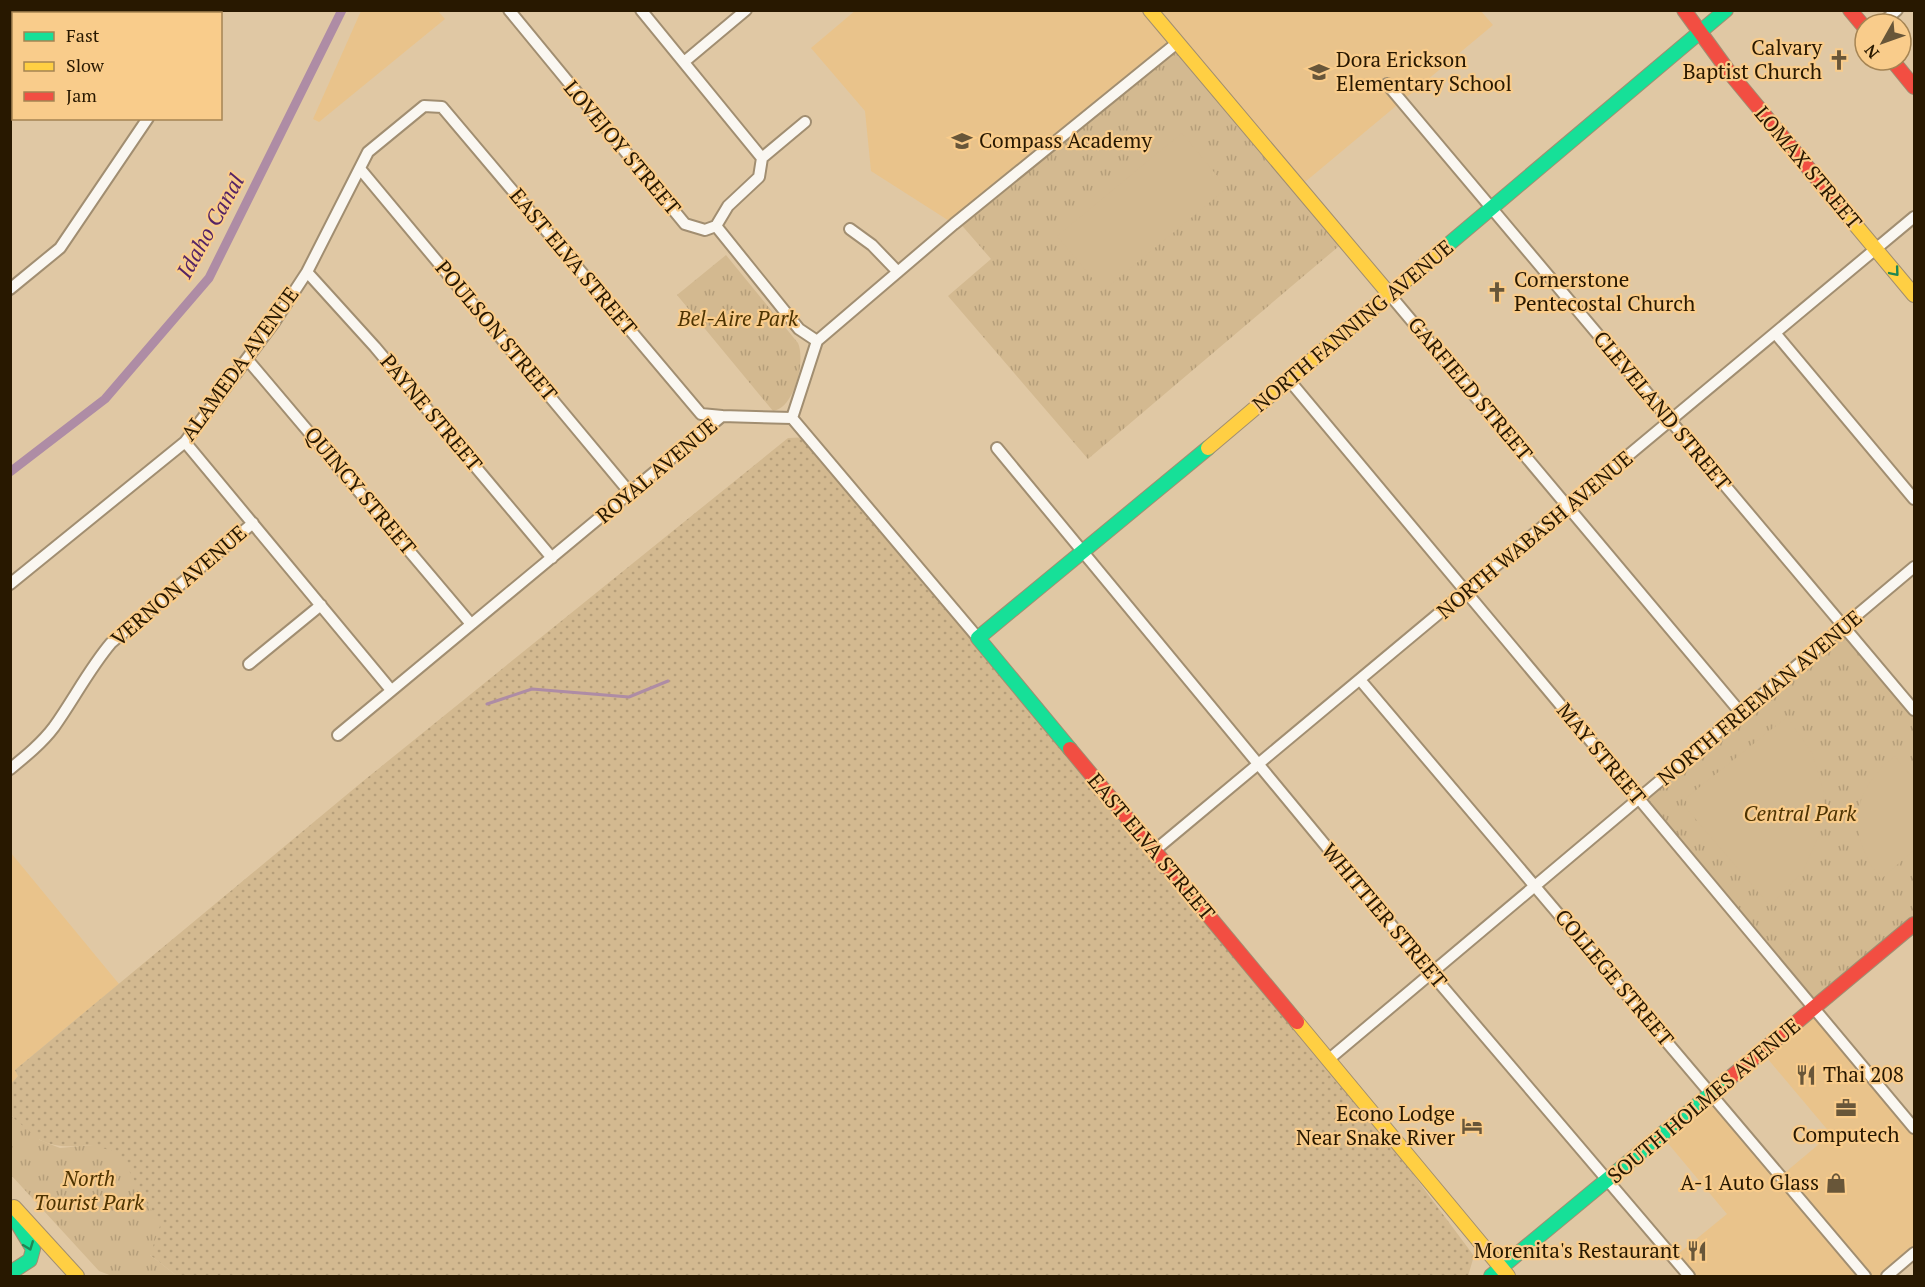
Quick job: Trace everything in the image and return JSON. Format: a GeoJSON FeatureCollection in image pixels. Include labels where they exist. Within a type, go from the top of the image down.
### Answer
{"type":"FeatureCollection","features":[{"type":"Feature","properties":{"kind":"main road","name":"GARFIELD STREET"},"geometry":{"type":"LineString","coordinates":[[1150,10],[1390,295]]}},
{"type":"Feature","properties":{"kind":"main road","name":"LOMAX STREET"},"geometry":{"type":"LineString","coordinates":[[1684,10],[1698,34],[1914,295]]}},
{"type":"Feature","properties":{"kind":"main road","name":"NORTH FANNING AVENUE"},"geometry":{"type":"LineString","coordinates":[[978,638],[1084,553],[1726,10]]}},
{"type":"Feature","properties":{"kind":"main road"},"geometry":{"type":"LineString","coordinates":[[1902,72],[1914,87]]}},
{"type":"Feature","properties":{"kind":"main road","name":"EAST ELVA STREET"},"geometry":{"type":"LineString","coordinates":[[978,638],[1328,1060],[1500,1274]]}},
{"type":"Feature","properties":{"kind":"main road","name":"SOUTH HOLMES AVENUE"},"geometry":{"type":"LineString","coordinates":[[1500,1274],[1914,924]]}},
{"type":"Feature","properties":{"kind":"main road"},"geometry":{"type":"LineString","coordinates":[[10,1204],[77,1276]]}},
{"type":"Feature","properties":{"kind":"main road"},"geometry":{"type":"LineString","coordinates":[[10,1211],[33,1250],[30,1260],[10,1273]]}},
{"type":"Feature","properties":{"kind":"street","name":"LOVEJOY STREET"},"geometry":{"type":"LineString","coordinates":[[509,10],[685,224],[705,230],[716,226]]}},
{"type":"Feature","properties":{"kind":"street"},"geometry":{"type":"LineString","coordinates":[[641,10],[762,158]]}},
{"type":"Feature","properties":{"kind":"street"},"geometry":{"type":"LineString","coordinates":[[684,62],[746,10]]}},
{"type":"Feature","properties":{"kind":"street"},"geometry":{"type":"LineString","coordinates":[[792,418],[817,341],[1177,43]]}},
{"type":"Feature","properties":{"kind":"street","name":"CLEVELAND STREET"},"geometry":{"type":"LineString","coordinates":[[1387,84],[1914,710]]}},
{"type":"Feature","properties":{"kind":"street","name":"ALAMEDA AVENUE"},"geometry":{"type":"LineString","coordinates":[[10,584],[185,442],[248,359],[307,272],[361,170],[368,152],[424,106]]}},
{"type":"Feature","properties":{"kind":"street","name":"EAST ELVA STREET"},"geometry":{"type":"LineString","coordinates":[[424,106],[442,107],[701,414],[722,416]]}},
{"type":"Feature","properties":{"kind":"street"},"geometry":{"type":"LineString","coordinates":[[10,289],[60,248],[147,120]]}},
{"type":"Feature","properties":{"kind":"street"},"geometry":{"type":"LineString","coordinates":[[805,123],[762,158],[759,177],[728,206],[716,226],[799,329],[817,341]]}},
{"type":"Feature","properties":{"kind":"street","name":"POULSON STREET"},"geometry":{"type":"LineString","coordinates":[[361,170],[631,494]]}},
{"type":"Feature","properties":{"kind":"street","name":"NORTH WABASH AVENUE"},"geometry":{"type":"LineString","coordinates":[[1154,851],[1361,681],[1914,217]]}},
{"type":"Feature","properties":{"kind":"street"},"geometry":{"type":"LineString","coordinates":[[850,229],[872,245],[898,272]]}},
{"type":"Feature","properties":{"kind":"street","name":"PAYNE STREET"},"geometry":{"type":"LineString","coordinates":[[307,272],[375,346],[552,558]]}},
{"type":"Feature","properties":{"kind":"street","name":"GARFIELD STREET"},"geometry":{"type":"LineString","coordinates":[[1390,295],[1741,713]]}},
{"type":"Feature","properties":{"kind":"street"},"geometry":{"type":"LineString","coordinates":[[1775,333],[1914,499]]}},
{"type":"Feature","properties":{"kind":"street","name":"QUINCY STREET"},"geometry":{"type":"LineString","coordinates":[[248,359],[471,624]]}},
{"type":"Feature","properties":{"kind":"street","name":"MAY STREET"},"geometry":{"type":"LineString","coordinates":[[1289,380],[1914,1128]]}},
{"type":"Feature","properties":{"kind":"street","name":"ROYAL AVENUE"},"geometry":{"type":"LineString","coordinates":[[338,735],[631,494],[722,416],[792,418]]}},
{"type":"Feature","properties":{"kind":"street","name":"EAST ELVA STREET"},"geometry":{"type":"LineString","coordinates":[[792,418],[978,638]]}},
{"type":"Feature","properties":{"kind":"street"},"geometry":{"type":"LineString","coordinates":[[185,442],[391,690]]}},
{"type":"Feature","properties":{"kind":"street","name":"WHITTIER STREET"},"geometry":{"type":"LineString","coordinates":[[997,448],[1431,973],[1689,1276]]}},
{"type":"Feature","properties":{"kind":"street","name":"VERNON AVENUE"},"geometry":{"type":"LineString","coordinates":[[13,762],[53,728],[94,664],[111,643],[252,523]]}},
{"type":"Feature","properties":{"kind":"street","name":"NORTH FREEMAN AVENUE"},"geometry":{"type":"LineString","coordinates":[[1328,1060],[1640,800],[1914,567]]}},
{"type":"Feature","properties":{"kind":"street"},"geometry":{"type":"LineString","coordinates":[[249,664],[321,605]]}},
{"type":"Feature","properties":{"kind":"street","name":"COLLEGE STREET"},"geometry":{"type":"LineString","coordinates":[[1361,681],[1865,1276]]}},
{"type":"Feature","properties":{"kind":"street"},"geometry":{"type":"LineString","coordinates":[[1887,1276],[1914,1253]]}},
{"type":"Feature","properties":{"kind":"shaded area"},"geometry":{"type":"Polygon","coordinates":[[[856,10],[1480,10],[1493,25],[1299,187],[954,224],[871,171],[865,111],[811,48],[856,10]]]}},
{"type":"Feature","properties":{"kind":"shaded area"},"geometry":{"type":"Polygon","coordinates":[[[361,11],[438,11],[445,19],[319,122],[313,119],[361,11]]]}},
{"type":"Feature","properties":{"kind":"shaded area"},"geometry":{"type":"Polygon","coordinates":[[[11,853],[119,984],[15,1070],[18,1076],[11,1084],[11,853]]]}},
{"type":"Feature","properties":{"kind":"shaded area"},"geometry":{"type":"Polygon","coordinates":[[[1814,1008],[1914,1128],[1914,1254],[1887,1276],[1689,1276],[1673,1258],[1727,1214],[1661,1135],[1712,1094],[1781,1176],[1831,1134],[1762,1052],[1814,1008]]]}},
{"type":"Feature","properties":{"kind":"green space"},"geometry":{"type":"Polygon","coordinates":[[[1177,43],[1345,241],[1088,459],[948,296],[991,259],[958,221],[1177,43]]]}},
{"type":"Feature","properties":{"kind":"green space"},"geometry":{"type":"Polygon","coordinates":[[[1182,133],[1227,188],[1103,291],[1057,236],[1182,133]]]}},
{"type":"Feature","properties":{"kind":"green space","name":"Bel-Aire Park"},"geometry":{"type":"Polygon","coordinates":[[[726,255],[798,343],[800,361],[796,383],[787,402],[773,411],[677,295],[726,255]]]}},
{"type":"Feature","properties":{"kind":"green space"},"geometry":{"type":"Polygon","coordinates":[[[810,437],[1328,1060],[1474,1256],[1468,1276],[177,1276],[150,1255],[92,1145],[67,1146],[47,1143],[29,1133],[11,1115],[11,1084],[18,1076],[15,1070],[362,782],[788,438],[810,437]]]}},
{"type":"Feature","properties":{"kind":"green space","name":"Central Park"},"geometry":{"type":"Polygon","coordinates":[[[1845,627],[1914,710],[1914,924],[1814,1008],[1639,800],[1845,627]]]}},
{"type":"Feature","properties":{"kind":"green space"},"geometry":{"type":"Polygon","coordinates":[[[1787,717],[1812,753],[1824,792],[1820,833],[1803,871],[1770,906],[1687,809],[1686,798],[1787,717]]]}},
{"type":"Feature","properties":{"kind":"green space"},"geometry":{"type":"Polygon","coordinates":[[[1895,756],[1914,781],[1914,850],[1881,879],[1862,846],[1858,830],[1858,814],[1869,784],[1895,756]]]}},
{"type":"Feature","properties":{"kind":"green space","name":"North Tourist Park"},"geometry":{"type":"Polygon","coordinates":[[[10,1115],[40,1140],[60,1148],[92,1145],[119,1153],[160,1226],[150,1255],[177,1276],[112,1276],[99,1271],[11,1175],[10,1115]]]}},
{"type":"Feature","properties":{"kind":"waterway","name":"Idaho Canal"},"geometry":{"type":"LineString","coordinates":[[10,472],[105,399],[209,278],[342,10]]}},
{"type":"Feature","properties":{"kind":"waterway"},"geometry":{"type":"LineString","coordinates":[[487,704],[532,689],[629,697],[668,681]]}},
{"type":"Feature","properties":{"kind":"traffic: fast"},"geometry":{"type":"LineString","coordinates":[[1437,254],[1726,10]]}},
{"type":"Feature","properties":{"kind":"traffic: fast"},"geometry":{"type":"LineString","coordinates":[[1070,749],[978,638],[1208,448]]}},
{"type":"Feature","properties":{"kind":"traffic: fast"},"geometry":{"type":"LineString","coordinates":[[1491,1276],[1731,1077]]}},
{"type":"Feature","properties":{"kind":"traffic: fast"},"geometry":{"type":"LineString","coordinates":[[10,1211],[33,1249],[30,1260],[10,1273]]}},
{"type":"Feature","properties":{"kind":"traffic: slow"},"geometry":{"type":"LineString","coordinates":[[1150,10],[1390,295]]}},
{"type":"Feature","properties":{"kind":"traffic: slow"},"geometry":{"type":"LineString","coordinates":[[1838,204],[1914,295]]}},
{"type":"Feature","properties":{"kind":"traffic: slow"},"geometry":{"type":"LineString","coordinates":[[1208,448],[1437,254]]}},
{"type":"Feature","properties":{"kind":"traffic: slow"},"geometry":{"type":"LineString","coordinates":[[1297,1022],[1508,1276]]}},
{"type":"Feature","properties":{"kind":"traffic: slow"},"geometry":{"type":"LineString","coordinates":[[14,1207],[77,1276]]}},
{"type":"Feature","properties":{"kind":"traffic: jam"},"geometry":{"type":"LineString","coordinates":[[1684,10],[1729,72],[1838,204]]}},
{"type":"Feature","properties":{"kind":"traffic: jam"},"geometry":{"type":"LineString","coordinates":[[1850,10],[1853,14]]}},
{"type":"Feature","properties":{"kind":"traffic: jam"},"geometry":{"type":"LineString","coordinates":[[1902,72],[1914,87]]}},
{"type":"Feature","properties":{"kind":"traffic: jam"},"geometry":{"type":"LineString","coordinates":[[1070,749],[1297,1022]]}},
{"type":"Feature","properties":{"kind":"traffic: jam"},"geometry":{"type":"LineString","coordinates":[[1731,1077],[1914,924]]}},
{"type":"Feature","properties":{"kind":"place","name":"Calvary Baptist Church"},"geometry":{"type":"Point","coordinates":[1839,60]}},
{"type":"Feature","properties":{"kind":"place","name":"Dora Erickson Elementary School"},"geometry":{"type":"Point","coordinates":[1319,72]}},
{"type":"Feature","properties":{"kind":"place","name":"Compass Academy"},"geometry":{"type":"Point","coordinates":[962,141]}},
{"type":"Feature","properties":{"kind":"place","name":"Cornerstone Pentecostal Church"},"geometry":{"type":"Point","coordinates":[1497,292]}},
{"type":"Feature","properties":{"kind":"place","name":"Thai 208"},"geometry":{"type":"Point","coordinates":[1806,1075]}},
{"type":"Feature","properties":{"kind":"place","name":"Computech"},"geometry":{"type":"Point","coordinates":[1846,1108]}},
{"type":"Feature","properties":{"kind":"place","name":"Econo Lodge Near Snake River"},"geometry":{"type":"Point","coordinates":[1472,1126]}},
{"type":"Feature","properties":{"kind":"place","name":"A-1 Auto Glass"},"geometry":{"type":"Point","coordinates":[1836,1183]}},
{"type":"Feature","properties":{"kind":"place","name":"Morenita's Restaurant"},"geometry":{"type":"Point","coordinates":[1697,1251]}}]}
